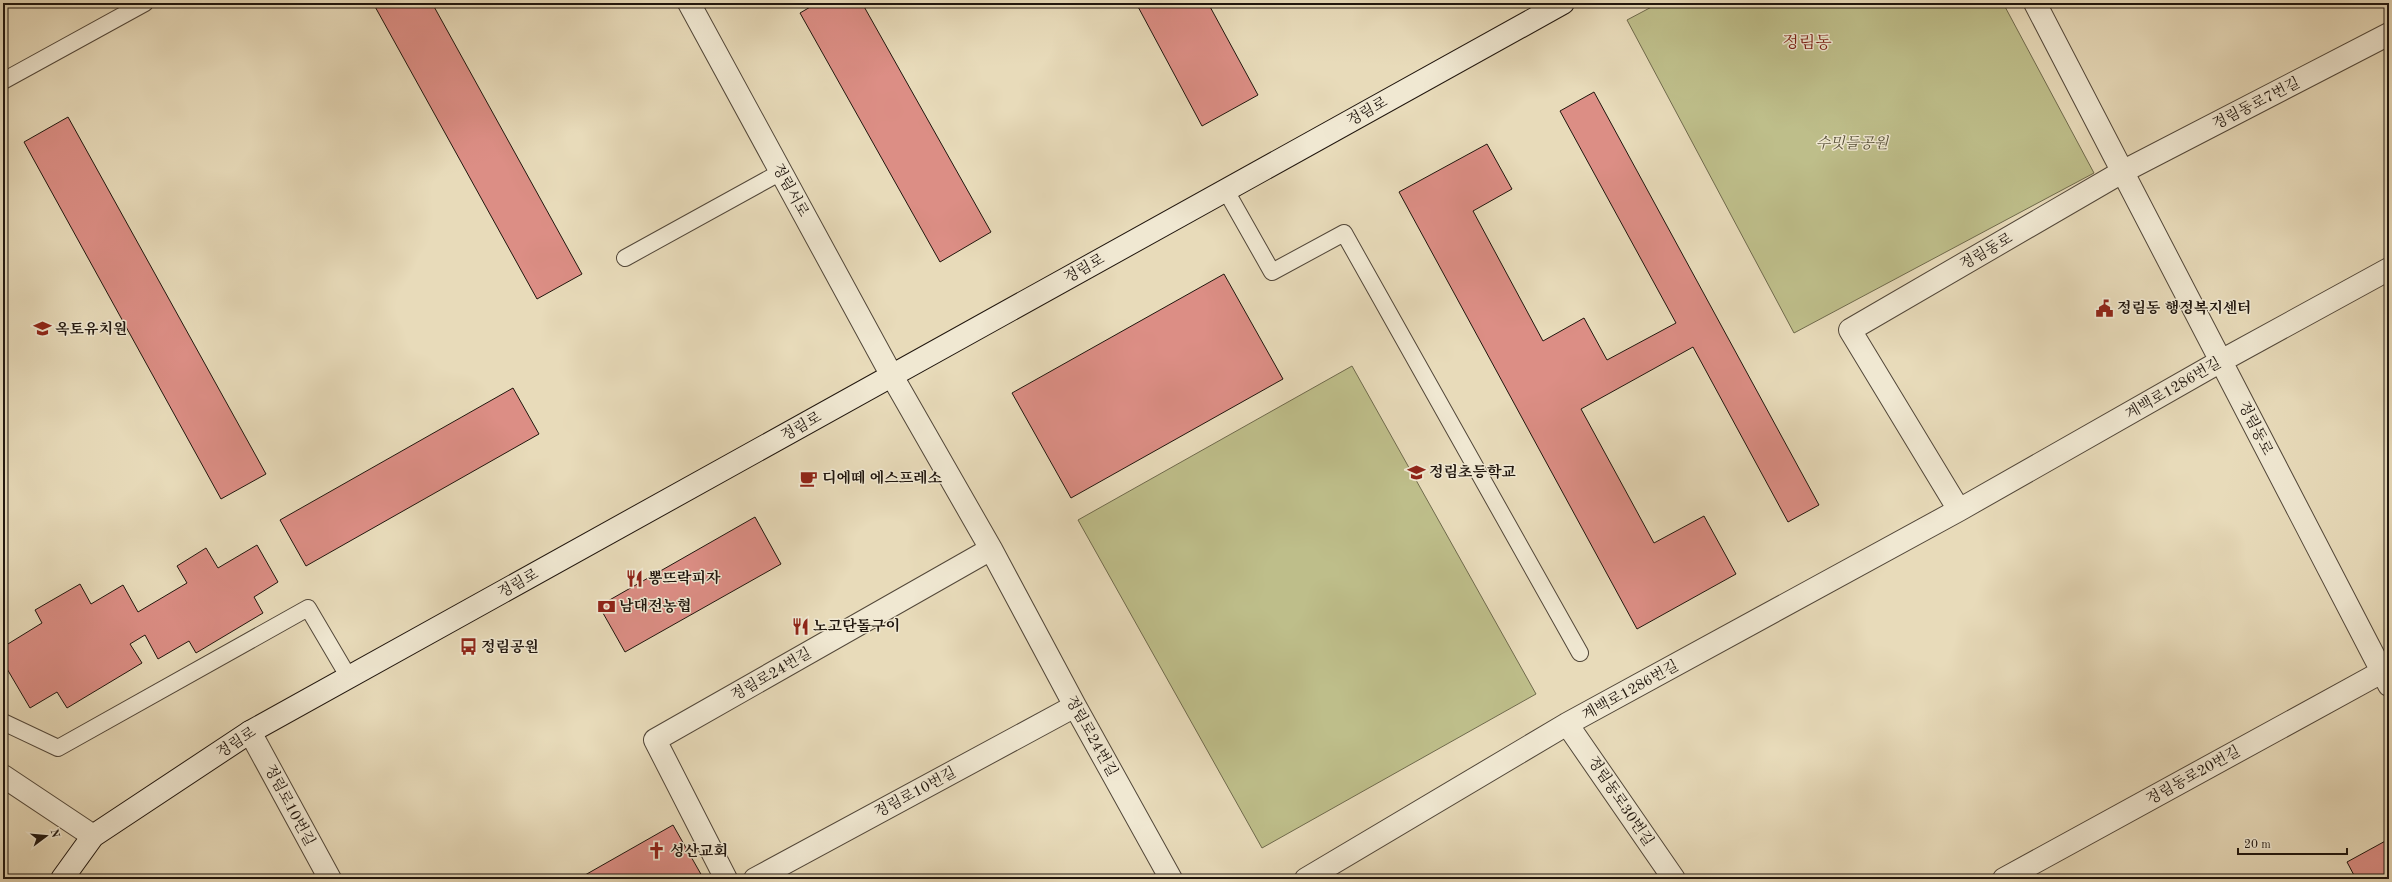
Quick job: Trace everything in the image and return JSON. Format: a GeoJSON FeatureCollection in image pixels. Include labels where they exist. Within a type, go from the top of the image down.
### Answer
{"type":"FeatureCollection","features":[{"type":"Feature","properties":{"kind":"street","name":"정림서로"},"geometry":{"type":"LineString","coordinates":[[689,3],[892,376]]}},
{"type":"Feature","properties":{"kind":"street","name":"정림로"},"geometry":{"type":"LineString","coordinates":[[62,879],[93,836],[250,732],[348,676],[892,376],[1225,189],[1563,3]]}},
{"type":"Feature","properties":{"kind":"street","name":"정림동로"},"geometry":{"type":"LineString","coordinates":[[2035,3],[2221,361],[2387,674]]}},
{"type":"Feature","properties":{"kind":"street","name":"정림동로7번길"},"geometry":{"type":"LineString","coordinates":[[2122,172],[2389,34]]}},
{"type":"Feature","properties":{"kind":"street","name":"정림동로"},"geometry":{"type":"LineString","coordinates":[[1959,510],[1850,330],[2122,172]]}},
{"type":"Feature","properties":{"kind":"street","name":"계백로1286번길"},"geometry":{"type":"LineString","coordinates":[[1306,879],[1567,724],[1959,510],[2221,361],[2389,269]]}},
{"type":"Feature","properties":{"kind":"street","name":"정림로24번길"},"geometry":{"type":"LineString","coordinates":[[892,376],[992,549],[1075,706],[1171,879]]}},
{"type":"Feature","properties":{"kind":"street","name":"정림로24번길"},"geometry":{"type":"LineString","coordinates":[[726,879],[655,740],[992,549]]}},
{"type":"Feature","properties":{"kind":"street","name":"정림동로20번길"},"geometry":{"type":"LineString","coordinates":[[2004,879],[2387,674]]}},
{"type":"Feature","properties":{"kind":"street","name":"정림로10번길"},"geometry":{"type":"LineString","coordinates":[[755,879],[1075,706]]}},
{"type":"Feature","properties":{"kind":"street","name":"정림동로30번길"},"geometry":{"type":"LineString","coordinates":[[1567,724],[1674,879]]}},
{"type":"Feature","properties":{"kind":"street","name":"정림로10번길"},"geometry":{"type":"LineString","coordinates":[[250,732],[330,879]]}},
{"type":"Feature","properties":{"kind":"street"},"geometry":{"type":"LineString","coordinates":[[3,776],[93,836]]}},
{"type":"Feature","properties":{"kind":"lane"},"geometry":{"type":"LineString","coordinates":[[3,81],[145,3]]}},
{"type":"Feature","properties":{"kind":"lane"},"geometry":{"type":"LineString","coordinates":[[625,258],[781,172]]}},
{"type":"Feature","properties":{"kind":"lane"},"geometry":{"type":"LineString","coordinates":[[1225,189],[1272,272],[1344,233],[1580,653]]}},
{"type":"Feature","properties":{"kind":"lane"},"geometry":{"type":"LineString","coordinates":[[3,722],[58,748],[308,608],[348,676]]}},
{"type":"Feature","properties":{"kind":"green space","name":"수밋들공원"},"geometry":{"type":"Polygon","coordinates":[[[1659,3],[2003,3],[2094,173],[1794,333],[1627,20],[1659,3]]]}},
{"type":"Feature","properties":{"kind":"green space"},"geometry":{"type":"Polygon","coordinates":[[[1352,366],[1536,694],[1262,848],[1078,520],[1352,366]]]}},
{"type":"Feature","properties":{"kind":"building"},"geometry":{"type":"Polygon","coordinates":[[[373,3],[432,3],[582,274],[537,299],[373,3]]]}},
{"type":"Feature","properties":{"kind":"building"},"geometry":{"type":"Polygon","coordinates":[[[817,3],[862,3],[991,232],[940,262],[800,13],[817,3]]]}},
{"type":"Feature","properties":{"kind":"building"},"geometry":{"type":"Polygon","coordinates":[[[1136,3],[1208,3],[1258,95],[1202,126],[1136,3]]]}},
{"type":"Feature","properties":{"kind":"building"},"geometry":{"type":"Polygon","coordinates":[[[1594,92],[1819,505],[1788,522],[1693,347],[1581,409],[1654,543],[1704,516],[1736,574],[1637,629],[1399,192],[1487,144],[1512,189],[1473,211],[1543,341],[1584,318],[1607,360],[1676,323],[1560,111],[1594,92]]]}},
{"type":"Feature","properties":{"kind":"building"},"geometry":{"type":"Polygon","coordinates":[[[68,117],[266,474],[221,499],[24,142],[68,117]]]}},
{"type":"Feature","properties":{"kind":"building"},"geometry":{"type":"Polygon","coordinates":[[[1224,274],[1283,379],[1071,498],[1012,393],[1224,274]]]}},
{"type":"Feature","properties":{"kind":"building"},"geometry":{"type":"Polygon","coordinates":[[[513,388],[539,434],[306,566],[280,520],[513,388]]]}},
{"type":"Feature","properties":{"kind":"building"},"geometry":{"type":"Polygon","coordinates":[[[755,517],[781,564],[625,652],[599,606],[755,517]]]}},
{"type":"Feature","properties":{"kind":"building"},"geometry":{"type":"Polygon","coordinates":[[[257,545],[278,582],[254,597],[263,613],[196,653],[189,641],[158,659],[145,635],[130,644],[142,663],[67,708],[57,692],[30,708],[3,662],[3,647],[42,623],[35,610],[80,584],[91,604],[123,585],[138,612],[187,583],[177,566],[206,548],[218,568],[257,545]]]}},
{"type":"Feature","properties":{"kind":"building","name":"성산교회"},"geometry":{"type":"Polygon","coordinates":[[[673,825],[702,876],[698,879],[578,879],[673,825]]]}},
{"type":"Feature","properties":{"kind":"building"},"geometry":{"type":"Polygon","coordinates":[[[2389,839],[2389,879],[2356,879],[2347,862],[2389,839]]]}},
{"type":"Feature","properties":{"kind":"place","name":"정림동 행정복지센터"},"geometry":{"type":"Point","coordinates":[2104,308]}},
{"type":"Feature","properties":{"kind":"place","name":"옥토유치원"},"geometry":{"type":"Point","coordinates":[42,329]}},
{"type":"Feature","properties":{"kind":"place","name":"정림초등학교"},"geometry":{"type":"Point","coordinates":[1416,472]}},
{"type":"Feature","properties":{"kind":"place","name":"디에떼 에스프레소"},"geometry":{"type":"Point","coordinates":[809,478]}},
{"type":"Feature","properties":{"kind":"place","name":"뽕뜨락피자"},"geometry":{"type":"Point","coordinates":[635,578]}},
{"type":"Feature","properties":{"kind":"place","name":"남대전농협"},"geometry":{"type":"Point","coordinates":[606,606]}},
{"type":"Feature","properties":{"kind":"place","name":"노고단돌구이"},"geometry":{"type":"Point","coordinates":[800,626]}},
{"type":"Feature","properties":{"kind":"place","name":"정림공원"},"geometry":{"type":"Point","coordinates":[468,647]}},
{"type":"Feature","properties":{"kind":"place","name":"성산교회"},"geometry":{"type":"Point","coordinates":[657,851]}},
{"type":"Feature","properties":{"kind":"district","name":"정림동"},"geometry":{"type":"Point","coordinates":[1807,42]}}]}
